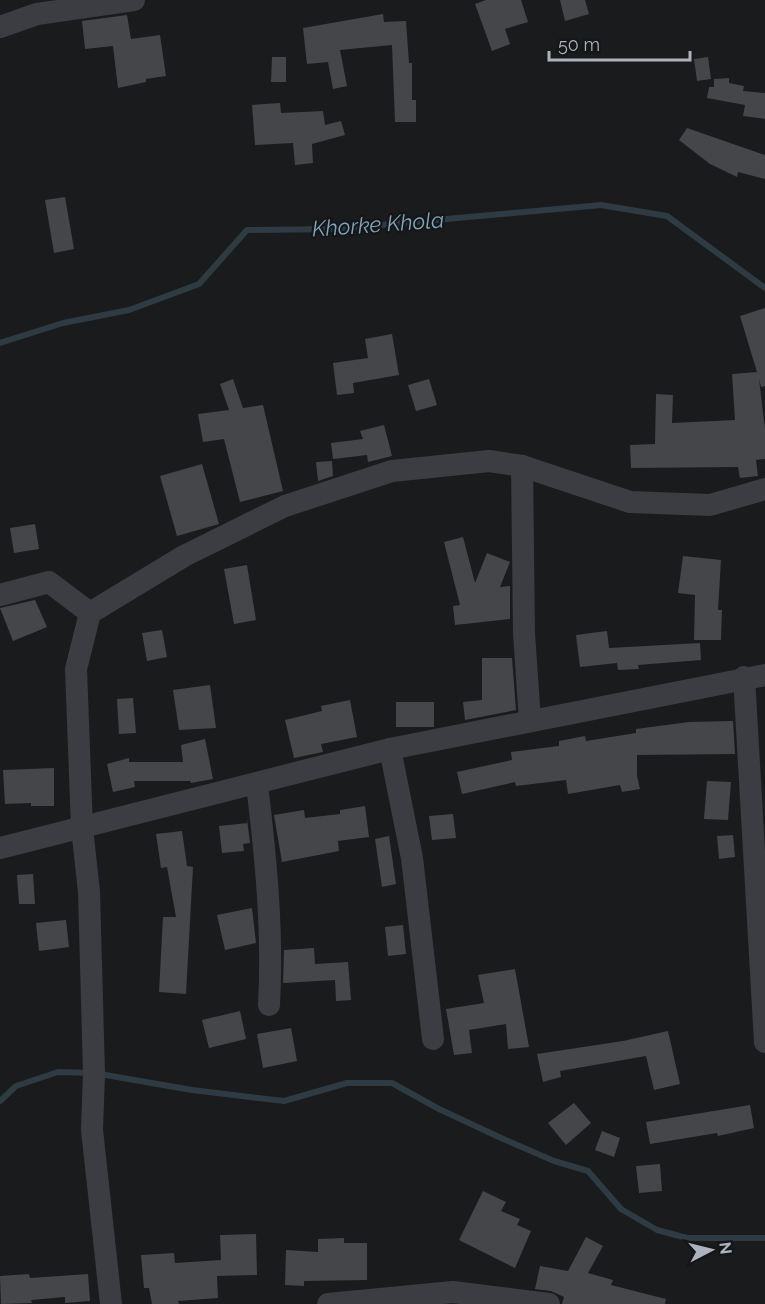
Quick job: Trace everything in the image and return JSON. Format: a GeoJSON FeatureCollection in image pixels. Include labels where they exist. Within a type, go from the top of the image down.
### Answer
{"type":"FeatureCollection","features":[{"type":"Feature","properties":{"kind":"street"},"geometry":{"type":"LineString","coordinates":[[0,27],[37,15],[58,5],[134,0]]}},
{"type":"Feature","properties":{"kind":"street"},"geometry":{"type":"LineString","coordinates":[[111,1304],[92,1130],[94,1073],[89,892],[82,828],[76,669],[90,613],[184,556],[285,506],[393,471],[489,461],[522,466],[630,502],[710,505],[765,489]]}},
{"type":"Feature","properties":{"kind":"street"},"geometry":{"type":"LineString","coordinates":[[522,466],[524,633],[530,720]]}},
{"type":"Feature","properties":{"kind":"street"},"geometry":{"type":"LineString","coordinates":[[0,595],[49,582],[90,613]]}},
{"type":"Feature","properties":{"kind":"street"},"geometry":{"type":"LineString","coordinates":[[0,848],[256,785],[390,749],[755,676],[765,1042]]}},
{"type":"Feature","properties":{"kind":"street"},"geometry":{"type":"LineString","coordinates":[[390,749],[412,858],[433,1039]]}},
{"type":"Feature","properties":{"kind":"street"},"geometry":{"type":"LineString","coordinates":[[256,785],[267,869],[272,952],[268,1005]]}},
{"type":"Feature","properties":{"kind":"street"},"geometry":{"type":"LineString","coordinates":[[328,1304],[453,1292],[549,1304]]}},
{"type":"Feature","properties":{"kind":"building"},"geometry":{"type":"Polygon","coordinates":[[[486,0],[521,0],[528,22],[505,29],[510,44],[492,51],[475,4],[486,0]]]}},
{"type":"Feature","properties":{"kind":"building"},"geometry":{"type":"Polygon","coordinates":[[[560,0],[585,0],[589,14],[565,21],[560,0]]]}},
{"type":"Feature","properties":{"kind":"building"},"geometry":{"type":"Polygon","coordinates":[[[383,14],[384,22],[406,21],[409,63],[412,63],[412,100],[416,100],[416,122],[395,122],[392,45],[340,50],[347,86],[333,89],[328,62],[307,64],[303,28],[383,14]]]}},
{"type":"Feature","properties":{"kind":"building"},"geometry":{"type":"Polygon","coordinates":[[[127,15],[131,39],[160,35],[166,76],[146,79],[146,82],[118,88],[113,46],[85,49],[82,21],[127,15]]]}},
{"type":"Feature","properties":{"kind":"building"},"geometry":{"type":"Polygon","coordinates":[[[272,57],[286,57],[286,82],[271,82],[272,57]]]}},
{"type":"Feature","properties":{"kind":"building"},"geometry":{"type":"Polygon","coordinates":[[[708,57],[711,79],[697,81],[694,59],[708,57]]]}},
{"type":"Feature","properties":{"kind":"building"},"geometry":{"type":"Polygon","coordinates":[[[729,78],[729,83],[744,86],[743,91],[765,93],[765,119],[743,116],[745,105],[707,98],[709,87],[714,87],[714,79],[729,78]]]}},
{"type":"Feature","properties":{"kind":"building"},"geometry":{"type":"Polygon","coordinates":[[[280,103],[281,113],[323,111],[325,125],[341,121],[345,135],[312,144],[313,163],[295,165],[293,143],[255,145],[252,105],[280,103]]]}},
{"type":"Feature","properties":{"kind":"building"},"geometry":{"type":"Polygon","coordinates":[[[687,128],[765,155],[765,179],[738,172],[737,177],[710,164],[679,140],[687,128]]]}},
{"type":"Feature","properties":{"kind":"building"},"geometry":{"type":"Polygon","coordinates":[[[65,197],[74,249],[54,253],[45,200],[65,197]]]}},
{"type":"Feature","properties":{"kind":"building"},"geometry":{"type":"Polygon","coordinates":[[[765,308],[765,386],[761,387],[759,379],[765,429],[765,459],[756,460],[758,476],[740,478],[738,467],[631,468],[630,445],[655,444],[656,394],[673,395],[672,423],[735,420],[732,374],[757,372],[740,316],[765,308]]]}},
{"type":"Feature","properties":{"kind":"building"},"geometry":{"type":"Polygon","coordinates":[[[392,334],[399,375],[353,383],[354,393],[337,395],[333,363],[368,358],[365,339],[392,334]]]}},
{"type":"Feature","properties":{"kind":"building"},"geometry":{"type":"Polygon","coordinates":[[[233,379],[243,408],[263,405],[283,491],[240,502],[224,439],[203,442],[198,414],[229,410],[220,384],[233,379]]]}},
{"type":"Feature","properties":{"kind":"building"},"geometry":{"type":"Polygon","coordinates":[[[429,379],[437,405],[416,411],[408,385],[429,379]]]}},
{"type":"Feature","properties":{"kind":"building"},"geometry":{"type":"Polygon","coordinates":[[[384,425],[392,456],[368,462],[367,455],[333,459],[331,443],[363,439],[360,431],[384,425]]]}},
{"type":"Feature","properties":{"kind":"building"},"geometry":{"type":"Polygon","coordinates":[[[332,461],[333,476],[318,481],[316,462],[332,461]]]}},
{"type":"Feature","properties":{"kind":"building"},"geometry":{"type":"Polygon","coordinates":[[[202,464],[219,524],[177,536],[160,476],[202,464]]]}},
{"type":"Feature","properties":{"kind":"building"},"geometry":{"type":"Polygon","coordinates":[[[35,524],[39,549],[14,553],[10,528],[35,524]]]}},
{"type":"Feature","properties":{"kind":"building"},"geometry":{"type":"Polygon","coordinates":[[[463,537],[475,583],[487,553],[510,562],[500,587],[510,586],[510,619],[455,625],[453,606],[460,605],[444,542],[463,537]]]}},
{"type":"Feature","properties":{"kind":"building"},"geometry":{"type":"Polygon","coordinates":[[[683,556],[721,560],[718,610],[722,610],[721,640],[694,640],[695,595],[678,593],[683,556]]]}},
{"type":"Feature","properties":{"kind":"building"},"geometry":{"type":"Polygon","coordinates":[[[247,565],[256,620],[234,624],[224,569],[247,565]]]}},
{"type":"Feature","properties":{"kind":"building"},"geometry":{"type":"Polygon","coordinates":[[[35,600],[47,627],[13,641],[0,608],[35,600]]]}},
{"type":"Feature","properties":{"kind":"building"},"geometry":{"type":"Polygon","coordinates":[[[162,630],[167,657],[147,661],[142,633],[162,630]]]}},
{"type":"Feature","properties":{"kind":"building"},"geometry":{"type":"Polygon","coordinates":[[[607,631],[609,648],[700,643],[701,660],[638,665],[639,669],[618,670],[617,663],[580,667],[576,635],[607,631]]]}},
{"type":"Feature","properties":{"kind":"building"},"geometry":{"type":"Polygon","coordinates":[[[482,658],[512,658],[516,710],[465,720],[463,702],[482,700],[482,658]]]}},
{"type":"Feature","properties":{"kind":"building"},"geometry":{"type":"Polygon","coordinates":[[[210,685],[216,728],[179,730],[173,690],[210,685]]]}},
{"type":"Feature","properties":{"kind":"building"},"geometry":{"type":"Polygon","coordinates":[[[133,698],[136,733],[119,734],[117,699],[133,698]]]}},
{"type":"Feature","properties":{"kind":"building"},"geometry":{"type":"Polygon","coordinates":[[[350,700],[357,737],[321,744],[323,752],[294,758],[285,720],[322,711],[321,706],[350,700]]]}},
{"type":"Feature","properties":{"kind":"building"},"geometry":{"type":"Polygon","coordinates":[[[396,702],[434,702],[434,727],[396,727],[396,702]]]}},
{"type":"Feature","properties":{"kind":"building"},"geometry":{"type":"Polygon","coordinates":[[[733,721],[735,754],[637,755],[637,776],[640,789],[622,792],[620,785],[568,794],[566,780],[516,786],[515,782],[462,794],[457,772],[512,760],[511,752],[559,746],[559,741],[585,736],[586,741],[636,733],[636,729],[689,722],[733,721]]]}},
{"type":"Feature","properties":{"kind":"building"},"geometry":{"type":"Polygon","coordinates":[[[205,739],[213,779],[191,783],[190,781],[134,781],[135,787],[113,792],[107,764],[129,758],[129,762],[183,762],[181,745],[205,739]]]}},
{"type":"Feature","properties":{"kind":"building"},"geometry":{"type":"Polygon","coordinates":[[[54,768],[54,806],[31,806],[31,803],[5,804],[3,770],[54,768]]]}},
{"type":"Feature","properties":{"kind":"building"},"geometry":{"type":"Polygon","coordinates":[[[707,781],[731,782],[728,820],[704,819],[707,781]]]}},
{"type":"Feature","properties":{"kind":"building"},"geometry":{"type":"Polygon","coordinates":[[[365,806],[369,837],[338,841],[339,851],[282,862],[274,815],[304,810],[305,818],[340,814],[340,810],[365,806]]]}},
{"type":"Feature","properties":{"kind":"building"},"geometry":{"type":"Polygon","coordinates":[[[453,814],[456,838],[432,840],[429,816],[453,814]]]}},
{"type":"Feature","properties":{"kind":"building"},"geometry":{"type":"Polygon","coordinates":[[[248,823],[250,843],[243,844],[244,851],[222,853],[219,826],[248,823]]]}},
{"type":"Feature","properties":{"kind":"building"},"geometry":{"type":"Polygon","coordinates":[[[182,831],[187,866],[193,867],[186,994],[159,992],[163,917],[176,917],[167,867],[161,868],[156,834],[182,831]]]}},
{"type":"Feature","properties":{"kind":"building"},"geometry":{"type":"Polygon","coordinates":[[[733,835],[735,857],[719,859],[717,836],[733,835]]]}},
{"type":"Feature","properties":{"kind":"building"},"geometry":{"type":"Polygon","coordinates":[[[389,836],[396,884],[382,887],[375,839],[389,836]]]}},
{"type":"Feature","properties":{"kind":"building"},"geometry":{"type":"Polygon","coordinates":[[[33,874],[35,904],[19,904],[17,875],[33,874]]]}},
{"type":"Feature","properties":{"kind":"building"},"geometry":{"type":"Polygon","coordinates":[[[252,908],[256,943],[225,950],[217,915],[252,908]]]}},
{"type":"Feature","properties":{"kind":"building"},"geometry":{"type":"Polygon","coordinates":[[[66,920],[69,947],[39,951],[36,923],[66,920]]]}},
{"type":"Feature","properties":{"kind":"building"},"geometry":{"type":"Polygon","coordinates":[[[403,925],[406,954],[388,956],[385,927],[403,925]]]}},
{"type":"Feature","properties":{"kind":"building"},"geometry":{"type":"Polygon","coordinates":[[[314,948],[315,964],[348,962],[351,1000],[336,1001],[335,980],[283,983],[284,950],[314,948]]]}},
{"type":"Feature","properties":{"kind":"building"},"geometry":{"type":"Polygon","coordinates":[[[515,969],[529,1047],[508,1049],[506,1024],[469,1030],[472,1053],[454,1055],[446,1009],[484,1003],[478,975],[515,969]]]}},
{"type":"Feature","properties":{"kind":"building"},"geometry":{"type":"Polygon","coordinates":[[[240,1011],[246,1039],[209,1048],[202,1020],[240,1011]]]}},
{"type":"Feature","properties":{"kind":"building"},"geometry":{"type":"Polygon","coordinates":[[[291,1028],[297,1061],[263,1068],[257,1034],[291,1028]]]}},
{"type":"Feature","properties":{"kind":"building"},"geometry":{"type":"Polygon","coordinates":[[[668,1031],[680,1084],[654,1090],[646,1056],[560,1071],[561,1077],[543,1082],[537,1054],[623,1041],[668,1031]]]}},
{"type":"Feature","properties":{"kind":"building"},"geometry":{"type":"Polygon","coordinates":[[[574,1103],[591,1123],[566,1145],[548,1123],[574,1103]]]}},
{"type":"Feature","properties":{"kind":"building"},"geometry":{"type":"Polygon","coordinates":[[[750,1105],[754,1128],[718,1136],[717,1133],[650,1144],[646,1122],[750,1105]]]}},
{"type":"Feature","properties":{"kind":"building"},"geometry":{"type":"Polygon","coordinates":[[[602,1131],[620,1138],[614,1157],[595,1150],[602,1131]]]}},
{"type":"Feature","properties":{"kind":"building"},"geometry":{"type":"Polygon","coordinates":[[[660,1164],[662,1191],[639,1193],[636,1166],[660,1164]]]}},
{"type":"Feature","properties":{"kind":"building"},"geometry":{"type":"Polygon","coordinates":[[[483,1191],[506,1202],[501,1211],[520,1219],[517,1225],[531,1231],[515,1268],[459,1240],[483,1191]]]}},
{"type":"Feature","properties":{"kind":"building"},"geometry":{"type":"Polygon","coordinates":[[[256,1234],[257,1275],[217,1276],[218,1298],[178,1301],[179,1304],[152,1304],[149,1288],[144,1288],[141,1255],[174,1253],[175,1263],[221,1260],[220,1235],[256,1234]]]}},
{"type":"Feature","properties":{"kind":"building"},"geometry":{"type":"Polygon","coordinates":[[[586,1237],[603,1246],[588,1273],[613,1280],[611,1285],[666,1299],[665,1304],[562,1304],[564,1297],[551,1291],[535,1289],[540,1266],[568,1271],[586,1237]]]}},
{"type":"Feature","properties":{"kind":"building"},"geometry":{"type":"Polygon","coordinates":[[[344,1238],[344,1243],[367,1243],[367,1280],[304,1281],[304,1286],[285,1285],[286,1250],[318,1252],[318,1239],[344,1238]]]}},
{"type":"Feature","properties":{"kind":"building"},"geometry":{"type":"Polygon","coordinates":[[[29,1274],[30,1278],[88,1274],[90,1301],[65,1303],[65,1297],[31,1300],[32,1303],[1,1304],[0,1276],[29,1274]]]}},
{"type":"Feature","properties":{"kind":"waterway","name":"Khorke Khola"},"geometry":{"type":"LineString","coordinates":[[0,343],[63,323],[129,310],[199,284],[247,230],[337,229],[601,205],[667,216],[765,288]]}},
{"type":"Feature","properties":{"kind":"waterway"},"geometry":{"type":"LineString","coordinates":[[0,1101],[16,1086],[58,1072],[94,1073],[192,1090],[284,1101],[347,1083],[392,1083],[439,1109],[501,1138],[554,1161],[588,1171],[621,1209],[657,1230],[687,1238],[765,1238]]}}]}
